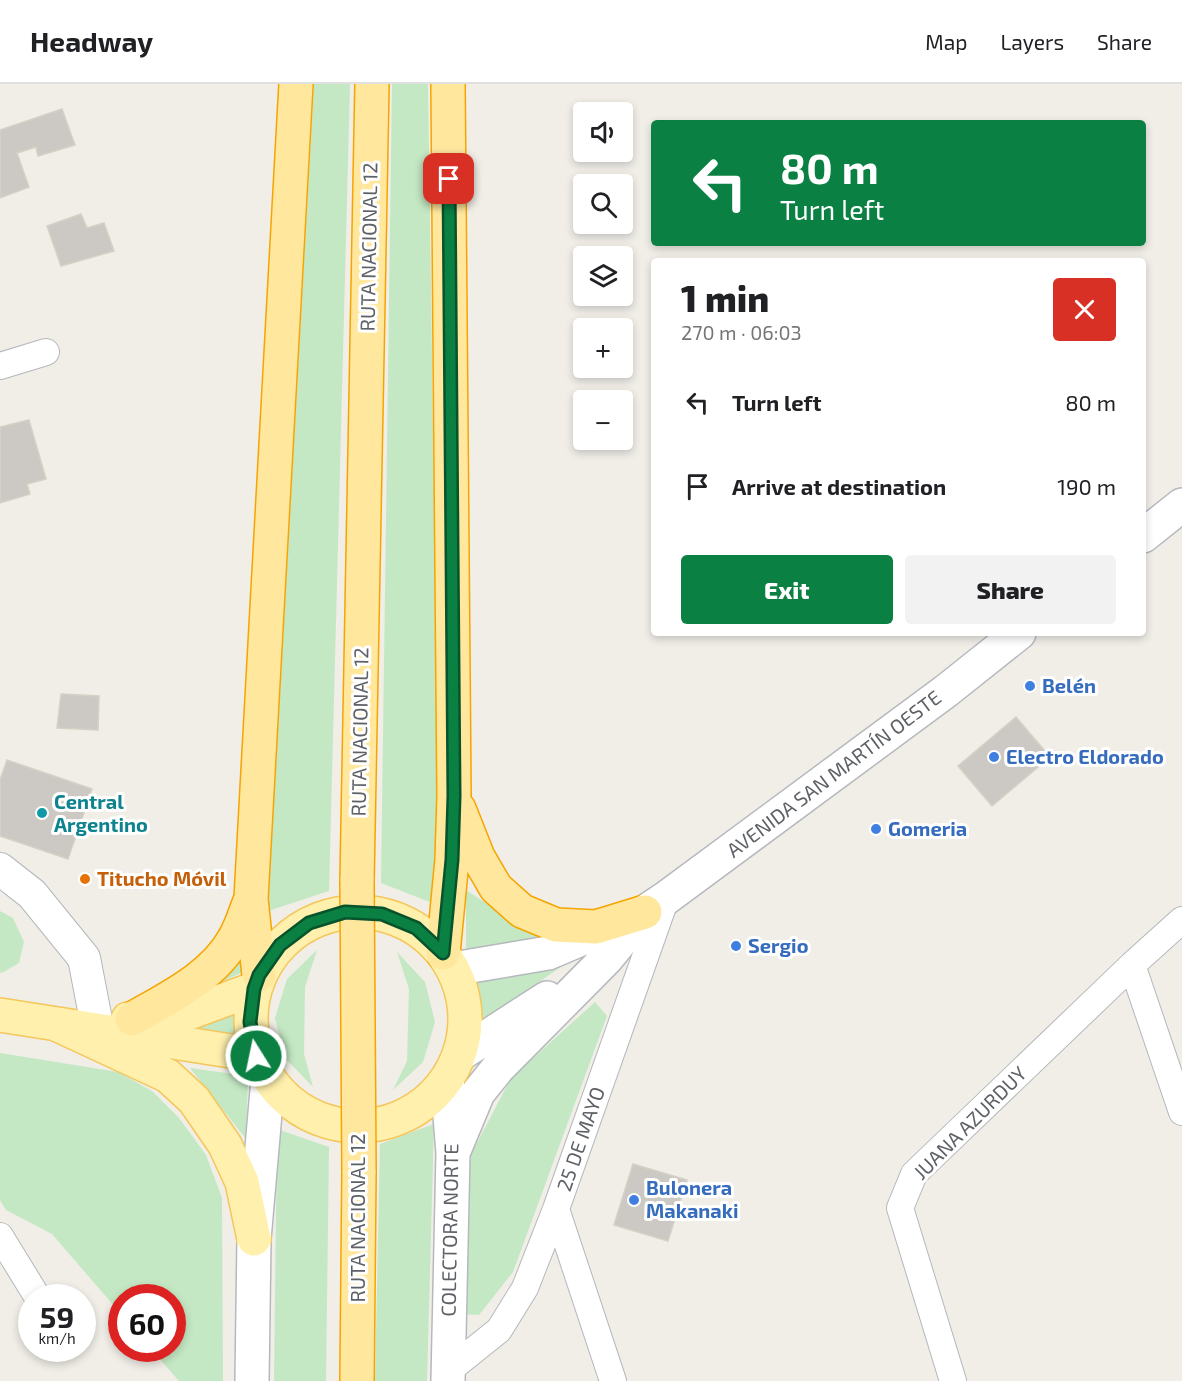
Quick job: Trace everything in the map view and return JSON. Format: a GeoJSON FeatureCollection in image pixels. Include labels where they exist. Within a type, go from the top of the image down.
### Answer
{"type":"FeatureCollection","features":[{"type":"Feature","properties":{"kind":"highway"},"geometry":{"type":"LineString","coordinates":[[256,982],[251,899],[296,84]]}},
{"type":"Feature","properties":{"kind":"highway","name":"RUTA NACIONAL 12"},"geometry":{"type":"LineString","coordinates":[[357,1381],[359,1171],[357,881],[372,84]]}},
{"type":"Feature","properties":{"kind":"highway"},"geometry":{"type":"LineString","coordinates":[[448,84],[454,796],[448,961]]}},
{"type":"Feature","properties":{"kind":"highway"},"geometry":{"type":"LineString","coordinates":[[454,796],[484,867],[496,888],[522,911],[556,925],[596,927],[656,905]]}},
{"type":"Feature","properties":{"kind":"highway"},"geometry":{"type":"LineString","coordinates":[[132,1018],[168,998],[215,965],[234,939],[251,899]]}},
{"type":"Feature","properties":{"kind":"main road"},"geometry":{"type":"LineString","coordinates":[[1146,534],[1182,505]]}},
{"type":"Feature","properties":{"kind":"main road","name":"AVENIDA SAN MARTÍN OESTE"},"geometry":{"type":"LineString","coordinates":[[656,905],[946,691],[1016,636]]}},
{"type":"Feature","properties":{"kind":"main road"},"geometry":{"type":"LineString","coordinates":[[453,1153],[478,1093],[498,1068],[656,905]]}},
{"type":"Feature","properties":{"kind":"main road"},"geometry":{"type":"LineString","coordinates":[[448,961],[548,953],[656,905]]}},
{"type":"Feature","properties":{"kind":"main road"},"geometry":{"type":"LineString","coordinates":[[252,1381],[254,1239],[262,1067],[250,1022],[256,982],[280,945],[309,923],[345,912],[382,914],[416,928],[448,961],[463,997],[466,1026],[453,1067]]}},
{"type":"Feature","properties":{"kind":"main road"},"geometry":{"type":"LineString","coordinates":[[0,1015],[262,1067],[292,1105],[323,1121],[357,1127],[392,1121],[423,1104],[453,1067],[606,959]]}},
{"type":"Feature","properties":{"kind":"main road"},"geometry":{"type":"LineString","coordinates":[[57,1025],[186,1014],[256,982]]}},
{"type":"Feature","properties":{"kind":"main road"},"geometry":{"type":"LineString","coordinates":[[57,1025],[168,1076],[194,1100],[225,1145],[242,1182],[254,1239]]}},
{"type":"Feature","properties":{"kind":"main road","name":"COLECTORA NORTE"},"geometry":{"type":"LineString","coordinates":[[448,1376],[453,1067]]}},
{"type":"Feature","properties":{"kind":"street"},"geometry":{"type":"LineString","coordinates":[[0,366],[46,352]]}},
{"type":"Feature","properties":{"kind":"street"},"geometry":{"type":"LineString","coordinates":[[0,869],[32,894],[84,958],[96,1020]]}},
{"type":"Feature","properties":{"kind":"street","name":"25 DE MAYO"},"geometry":{"type":"LineString","coordinates":[[613,1381],[556,1209],[656,905]]}},
{"type":"Feature","properties":{"kind":"street","name":"JUANA AZURDUY"},"geometry":{"type":"LineString","coordinates":[[953,1381],[900,1208],[914,1174],[1182,920]]}},
{"type":"Feature","properties":{"kind":"street"},"geometry":{"type":"LineString","coordinates":[[1132,965],[1182,1112]]}},
{"type":"Feature","properties":{"kind":"street"},"geometry":{"type":"LineString","coordinates":[[448,1376],[499,1330],[525,1288],[556,1209]]}},
{"type":"Feature","properties":{"kind":"street"},"geometry":{"type":"LineString","coordinates":[[0,1236],[29,1284]]}},
{"type":"Feature","properties":{"kind":"green space"},"geometry":{"type":"Polygon","coordinates":[[[314,84],[350,84],[329,891],[268,911],[314,84]]]}},
{"type":"Feature","properties":{"kind":"green space"},"geometry":{"type":"Polygon","coordinates":[[[392,84],[428,84],[440,906],[381,883],[392,84]]]}},
{"type":"Feature","properties":{"kind":"green space"},"geometry":{"type":"Polygon","coordinates":[[[466,890],[539,938],[466,949],[466,890]]]}},
{"type":"Feature","properties":{"kind":"green space"},"geometry":{"type":"Polygon","coordinates":[[[0,911],[13,918],[24,942],[19,963],[2,973],[0,972],[0,911]]]}},
{"type":"Feature","properties":{"kind":"green space"},"geometry":{"type":"Polygon","coordinates":[[[242,946],[243,972],[217,984],[242,946]]]}},
{"type":"Feature","properties":{"kind":"green space"},"geometry":{"type":"Polygon","coordinates":[[[587,949],[478,1024],[469,976],[587,949]]]}},
{"type":"Feature","properties":{"kind":"green space"},"geometry":{"type":"Polygon","coordinates":[[[317,950],[305,987],[304,1054],[313,1087],[285,1058],[275,1018],[287,979],[317,950]]]}},
{"type":"Feature","properties":{"kind":"green space"},"geometry":{"type":"Polygon","coordinates":[[[397,952],[425,982],[435,1022],[423,1062],[393,1090],[407,1061],[409,989],[397,952]]]}},
{"type":"Feature","properties":{"kind":"green space"},"geometry":{"type":"Polygon","coordinates":[[[595,1002],[607,1016],[513,1272],[479,1315],[462,1314],[467,1162],[511,1078],[595,1002]]]}},
{"type":"Feature","properties":{"kind":"green space"},"geometry":{"type":"Polygon","coordinates":[[[240,1012],[237,1042],[181,1033],[240,1012]]]}},
{"type":"Feature","properties":{"kind":"green space"},"geometry":{"type":"Polygon","coordinates":[[[0,1053],[118,1072],[152,1091],[179,1118],[206,1155],[222,1198],[223,1381],[179,1381],[162,1362],[186,1362],[186,1284],[108,1284],[108,1299],[52,1234],[6,1210],[0,1200],[0,1053]]]}},
{"type":"Feature","properties":{"kind":"green space"},"geometry":{"type":"Polygon","coordinates":[[[190,1068],[248,1076],[246,1139],[190,1068]]]}},
{"type":"Feature","properties":{"kind":"green space"},"geometry":{"type":"Polygon","coordinates":[[[434,1124],[427,1381],[375,1381],[380,1144],[434,1124]]]}},
{"type":"Feature","properties":{"kind":"green space"},"geometry":{"type":"Polygon","coordinates":[[[277,1129],[329,1147],[326,1381],[274,1381],[277,1129]]]}},
{"type":"Feature","properties":{"kind":"building"},"geometry":{"type":"Polygon","coordinates":[[[62,109],[75,145],[38,156],[36,147],[17,153],[29,187],[0,198],[0,130],[62,109]]]}},
{"type":"Feature","properties":{"kind":"building"},"geometry":{"type":"Polygon","coordinates":[[[81,214],[87,228],[104,223],[114,251],[61,266],[47,226],[81,214]]]}},
{"type":"Feature","properties":{"kind":"building"},"geometry":{"type":"Polygon","coordinates":[[[29,420],[46,479],[27,484],[30,494],[0,503],[0,427],[29,420]]]}},
{"type":"Feature","properties":{"kind":"building"},"geometry":{"type":"Polygon","coordinates":[[[61,694],[99,696],[98,730],[57,728],[61,694]]]}},
{"type":"Feature","properties":{"kind":"building"},"geometry":{"type":"Polygon","coordinates":[[[1016,717],[1050,757],[992,806],[958,766],[1016,717]]]}},
{"type":"Feature","properties":{"kind":"building","name":"Central Argentino"},"geometry":{"type":"Polygon","coordinates":[[[7,760],[92,789],[68,859],[0,836],[0,780],[7,760]]]}},
{"type":"Feature","properties":{"kind":"building"},"geometry":{"type":"Polygon","coordinates":[[[633,1164],[687,1180],[668,1241],[614,1225],[633,1164]]]}},
{"type":"Feature","properties":{"kind":"place","name":"Belén"},"geometry":{"type":"Point","coordinates":[1030,686]}},
{"type":"Feature","properties":{"kind":"place","name":"Electro Eldorado"},"geometry":{"type":"Point","coordinates":[994,757]}},
{"type":"Feature","properties":{"kind":"place","name":"Central Argentino"},"geometry":{"type":"Point","coordinates":[42,813]}},
{"type":"Feature","properties":{"kind":"place","name":"Gomeria"},"geometry":{"type":"Point","coordinates":[876,829]}},
{"type":"Feature","properties":{"kind":"place","name":"Titucho Móvil"},"geometry":{"type":"Point","coordinates":[85,879]}},
{"type":"Feature","properties":{"kind":"place","name":"Sergio"},"geometry":{"type":"Point","coordinates":[736,946]}},
{"type":"Feature","properties":{"kind":"place","name":"Bulonera Makanaki"},"geometry":{"type":"Point","coordinates":[634,1200]}},
{"type":"Feature","properties":{"kind":"route"},"geometry":{"type":"LineString","coordinates":[[256,1056],[250,1022],[254,989],[259,975],[280,945],[309,923],[345,912],[382,914],[416,928],[443,953],[452,860],[454,796],[449,179]]}}]}
